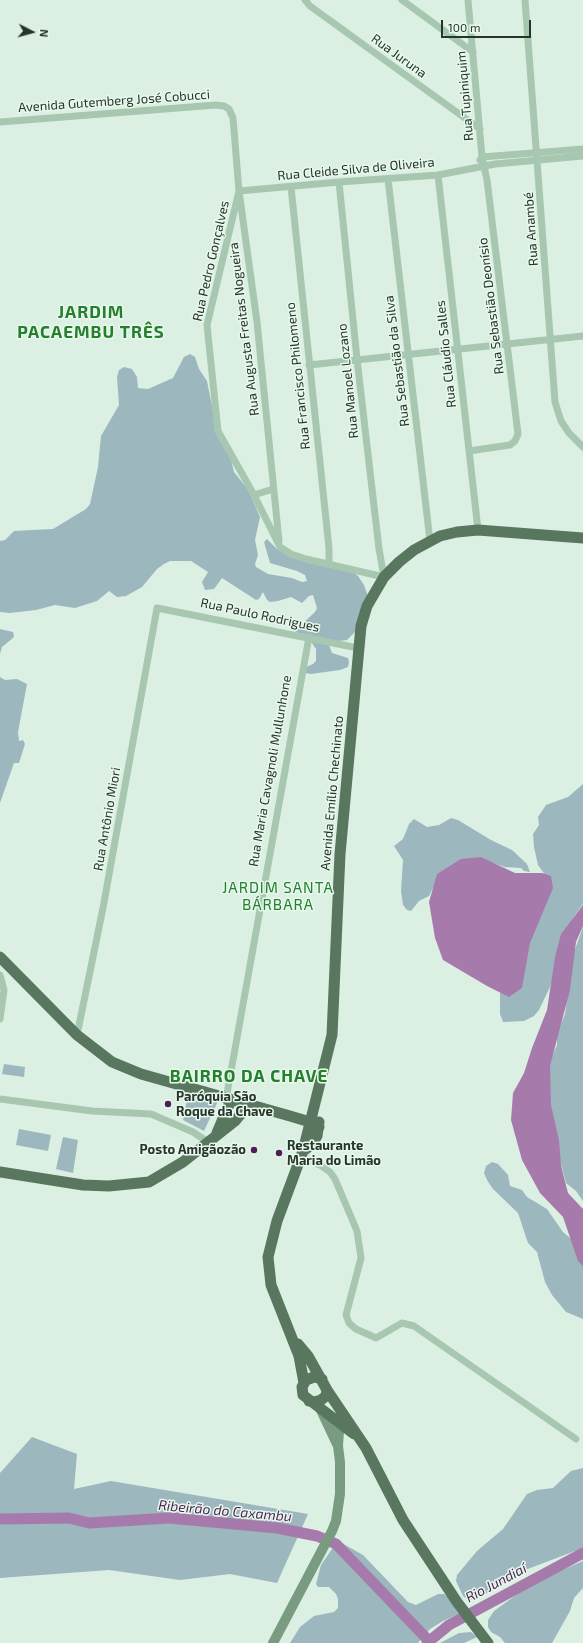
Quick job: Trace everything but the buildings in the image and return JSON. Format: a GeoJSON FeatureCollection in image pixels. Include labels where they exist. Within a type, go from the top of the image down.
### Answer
{"type":"FeatureCollection","features":[{"type":"Feature","properties":{"kind":"main road","name":"Avenida Emílio Chechinato"},"geometry":{"type":"LineString","coordinates":[[302,1154],[314,1141],[315,1105],[332,1035],[338,882],[358,648],[361,626],[367,606],[384,577],[409,554],[430,541],[457,532],[478,530],[583,538]]}},
{"type":"Feature","properties":{"kind":"main road"},"geometry":{"type":"LineString","coordinates":[[0,957],[77,1035],[112,1062],[141,1074],[249,1104],[315,1125]]}},
{"type":"Feature","properties":{"kind":"main road","name":"Rua Maria Cavagnoli Mullunhone"},"geometry":{"type":"LineString","coordinates":[[216,1134],[228,1099]]}},
{"type":"Feature","properties":{"kind":"main road"},"geometry":{"type":"LineString","coordinates":[[235,1121],[249,1104]]}},
{"type":"Feature","properties":{"kind":"main road"},"geometry":{"type":"LineString","coordinates":[[0,1172],[83,1185],[109,1186],[149,1182],[183,1162],[216,1134],[235,1121],[266,1109]]}},
{"type":"Feature","properties":{"kind":"main road"},"geometry":{"type":"LineString","coordinates":[[302,1154],[277,1221],[268,1257],[271,1285],[299,1356],[304,1383],[302,1391],[309,1401],[339,1424],[358,1436]]}},
{"type":"Feature","properties":{"kind":"main road"},"geometry":{"type":"LineString","coordinates":[[292,1338],[308,1356],[327,1390],[366,1448],[403,1520],[457,1602],[485,1639]]}},
{"type":"Feature","properties":{"kind":"main road"},"geometry":{"type":"LineString","coordinates":[[304,1383],[310,1377],[318,1377],[322,1379]]}},
{"type":"Feature","properties":{"kind":"main road"},"geometry":{"type":"LineString","coordinates":[[309,1401],[315,1402],[321,1400],[326,1396],[327,1390]]}},
{"type":"Feature","properties":{"kind":"main road"},"geometry":{"type":"LineString","coordinates":[[274,1643],[332,1531],[340,1494],[340,1462],[338,1446],[341,1409]]}},
{"type":"Feature","properties":{"kind":"main road"},"geometry":{"type":"LineString","coordinates":[[321,1410],[338,1446]]}},
{"type":"Feature","properties":{"kind":"street","name":"Rua Juruna"},"geometry":{"type":"LineString","coordinates":[[305,0],[316,10],[480,129]]}},
{"type":"Feature","properties":{"kind":"street"},"geometry":{"type":"LineString","coordinates":[[402,0],[473,52]]}},
{"type":"Feature","properties":{"kind":"street","name":"Rua Tupiniquim"},"geometry":{"type":"LineString","coordinates":[[468,0],[484,167]]}},
{"type":"Feature","properties":{"kind":"street","name":"Rua Anambé"},"geometry":{"type":"LineString","coordinates":[[525,0],[539,160],[555,402],[561,421],[569,433],[583,447]]}},
{"type":"Feature","properties":{"kind":"street","name":"Avenida Gutemberg José Cobucci"},"geometry":{"type":"LineString","coordinates":[[0,122],[216,105],[224,106],[229,109]]}},
{"type":"Feature","properties":{"kind":"street","name":"Rua Augusta Freitas Nogueira"},"geometry":{"type":"LineString","coordinates":[[229,109],[233,118],[239,191],[256,322],[280,547]]}},
{"type":"Feature","properties":{"kind":"street"},"geometry":{"type":"LineString","coordinates":[[473,168],[482,157],[583,149]]}},
{"type":"Feature","properties":{"kind":"street","name":"Rua Cleide Silva de Oliveira"},"geometry":{"type":"LineString","coordinates":[[239,191],[438,175],[495,164],[583,156]]}},
{"type":"Feature","properties":{"kind":"street","name":"Rua Sebastião Deonísio"},"geometry":{"type":"LineString","coordinates":[[470,451],[510,445],[515,441],[518,434],[508,344],[484,167]]}},
{"type":"Feature","properties":{"kind":"street","name":"Rua Cláudio Salles"},"geometry":{"type":"LineString","coordinates":[[438,175],[478,530]]}},
{"type":"Feature","properties":{"kind":"street","name":"Rua Sebastião da Silva"},"geometry":{"type":"LineString","coordinates":[[388,179],[430,541]]}},
{"type":"Feature","properties":{"kind":"street","name":"Rua Manoel Lozano"},"geometry":{"type":"LineString","coordinates":[[339,182],[357,359],[379,550],[384,577]]}},
{"type":"Feature","properties":{"kind":"street","name":"Rua Francisco Philomeno"},"geometry":{"type":"LineString","coordinates":[[291,186],[329,548],[328,564]]}},
{"type":"Feature","properties":{"kind":"street","name":"Rua Pedro Gonçalves"},"geometry":{"type":"LineString","coordinates":[[239,191],[207,325],[218,431],[254,495],[280,547]]}},
{"type":"Feature","properties":{"kind":"street"},"geometry":{"type":"LineString","coordinates":[[309,365],[583,336]]}},
{"type":"Feature","properties":{"kind":"street"},"geometry":{"type":"LineString","coordinates":[[254,495],[273,489]]}},
{"type":"Feature","properties":{"kind":"street"},"geometry":{"type":"LineString","coordinates":[[280,547],[291,554],[384,577]]}},
{"type":"Feature","properties":{"kind":"street","name":"Rua Paulo Rodrigues"},"geometry":{"type":"LineString","coordinates":[[157,608],[309,637],[358,648]]}},
{"type":"Feature","properties":{"kind":"street","name":"Rua Antônio Miori"},"geometry":{"type":"LineString","coordinates":[[77,1035],[103,908],[157,608]]}},
{"type":"Feature","properties":{"kind":"street","name":"Rua Maria Cavagnoli Mullunhone"},"geometry":{"type":"LineString","coordinates":[[228,1099],[309,637]]}},
{"type":"Feature","properties":{"kind":"street"},"geometry":{"type":"LineString","coordinates":[[0,975],[4,990],[0,1019]]}},
{"type":"Feature","properties":{"kind":"street"},"geometry":{"type":"LineString","coordinates":[[0,1099],[92,1111],[151,1114],[193,1132],[208,1142]]}},
{"type":"Feature","properties":{"kind":"street"},"geometry":{"type":"LineString","coordinates":[[302,1154],[330,1172],[340,1187],[357,1231],[361,1258],[346,1314],[349,1323],[364,1333],[376,1338],[402,1323],[414,1326],[576,1439]]}},
{"type":"Feature","properties":{"kind":"shaded area"},"geometry":{"type":"Polygon","coordinates":[[[190,354],[195,357],[199,369],[207,381],[215,421],[230,455],[234,472],[249,491],[260,517],[255,540],[258,555],[255,564],[256,567],[268,574],[292,578],[302,582],[307,581],[305,575],[297,571],[270,563],[264,542],[267,539],[277,549],[298,559],[345,566],[358,576],[364,585],[368,596],[355,632],[347,640],[331,642],[329,645],[332,653],[348,658],[348,667],[340,670],[311,674],[305,673],[304,668],[316,661],[316,649],[310,640],[290,628],[301,625],[315,612],[317,608],[313,595],[309,596],[302,603],[291,597],[270,602],[267,600],[263,592],[259,599],[256,600],[222,578],[214,589],[205,590],[202,582],[208,572],[191,561],[170,561],[164,564],[157,569],[142,587],[126,596],[117,597],[109,591],[97,601],[75,608],[55,605],[36,610],[10,613],[0,612],[0,541],[5,540],[14,531],[53,529],[86,509],[90,504],[98,467],[101,436],[119,405],[117,377],[119,370],[124,367],[132,369],[137,377],[138,388],[148,389],[173,378],[184,357],[190,354]]]}},
{"type":"Feature","properties":{"kind":"shaded area"},"geometry":{"type":"Polygon","coordinates":[[[0,629],[13,632],[14,636],[2,647],[0,654],[0,629]]]}},
{"type":"Feature","properties":{"kind":"shaded area"},"geometry":{"type":"Polygon","coordinates":[[[0,677],[5,680],[17,679],[27,684],[18,732],[19,741],[23,740],[25,744],[19,763],[14,763],[0,803],[0,677]]]}},
{"type":"Feature","properties":{"kind":"shaded area"},"geometry":{"type":"Polygon","coordinates":[[[583,784],[583,904],[573,918],[564,938],[550,987],[539,1010],[534,1016],[524,1021],[503,1022],[500,1014],[500,991],[550,882],[538,865],[534,847],[533,834],[539,825],[538,817],[546,805],[568,797],[583,784]]]}},
{"type":"Feature","properties":{"kind":"shaded area"},"geometry":{"type":"Polygon","coordinates":[[[451,818],[458,820],[491,840],[512,850],[527,864],[530,872],[524,871],[521,868],[505,867],[483,860],[439,876],[429,896],[419,901],[411,911],[407,910],[403,905],[401,891],[403,860],[394,846],[403,839],[409,824],[414,819],[427,827],[439,825],[451,818]]]}},
{"type":"Feature","properties":{"kind":"shaded area"},"geometry":{"type":"Polygon","coordinates":[[[481,857],[515,873],[542,873],[551,876],[553,888],[530,943],[522,988],[509,997],[443,960],[435,938],[429,902],[437,874],[461,859],[481,857]]]}},
{"type":"Feature","properties":{"kind":"shaded area"},"geometry":{"type":"Polygon","coordinates":[[[583,905],[583,926],[576,942],[570,990],[550,1066],[551,1105],[559,1140],[561,1166],[568,1193],[583,1209],[583,1266],[578,1261],[563,1217],[540,1193],[522,1160],[511,1120],[513,1093],[524,1073],[547,1010],[555,957],[561,934],[583,905]]]}},
{"type":"Feature","properties":{"kind":"shaded area"},"geometry":{"type":"Polygon","coordinates":[[[583,927],[583,1201],[576,1191],[566,1183],[545,1107],[550,1061],[557,1045],[557,1034],[565,1014],[573,955],[583,927]]]}},
{"type":"Feature","properties":{"kind":"shaded area"},"geometry":{"type":"Polygon","coordinates":[[[4,1064],[25,1067],[24,1077],[2,1074],[4,1064]]]}},
{"type":"Feature","properties":{"kind":"shaded area"},"geometry":{"type":"Polygon","coordinates":[[[189,1090],[218,1101],[204,1131],[183,1120],[189,1090]]]}},
{"type":"Feature","properties":{"kind":"shaded area"},"geometry":{"type":"Polygon","coordinates":[[[19,1129],[51,1135],[48,1151],[16,1145],[19,1129]]]}},
{"type":"Feature","properties":{"kind":"shaded area"},"geometry":{"type":"Polygon","coordinates":[[[63,1137],[78,1140],[73,1173],[56,1169],[63,1137]]]}},
{"type":"Feature","properties":{"kind":"shaded area"},"geometry":{"type":"Polygon","coordinates":[[[492,1162],[498,1164],[508,1175],[510,1186],[522,1190],[527,1197],[547,1209],[563,1232],[575,1242],[583,1258],[583,1319],[566,1312],[552,1295],[545,1282],[537,1252],[528,1243],[518,1213],[493,1189],[487,1180],[484,1173],[486,1166],[492,1162]]]}},
{"type":"Feature","properties":{"kind":"shaded area"},"geometry":{"type":"Polygon","coordinates":[[[32,1437],[77,1454],[74,1489],[111,1481],[308,1514],[277,1583],[230,1574],[180,1580],[109,1570],[0,1578],[0,1473],[32,1437]]]}},
{"type":"Feature","properties":{"kind":"shaded area"},"geometry":{"type":"Polygon","coordinates":[[[583,1468],[583,1548],[525,1570],[477,1599],[468,1600],[463,1596],[456,1581],[457,1575],[477,1551],[503,1529],[527,1494],[537,1490],[553,1488],[571,1471],[583,1468]]]}},
{"type":"Feature","properties":{"kind":"shaded area"},"geometry":{"type":"Polygon","coordinates":[[[340,1542],[363,1555],[408,1602],[416,1605],[438,1594],[444,1594],[453,1601],[461,1613],[430,1629],[418,1643],[290,1643],[300,1627],[314,1616],[334,1612],[338,1608],[338,1599],[336,1594],[329,1587],[318,1587],[316,1584],[321,1565],[334,1546],[340,1542]]]}},
{"type":"Feature","properties":{"kind":"shaded area"},"geometry":{"type":"Polygon","coordinates":[[[583,1561],[583,1588],[574,1598],[570,1611],[552,1643],[505,1643],[500,1637],[491,1632],[488,1627],[488,1620],[494,1611],[534,1582],[583,1561]]]}},
{"type":"Feature","properties":{"kind":"shaded area"},"geometry":{"type":"Polygon","coordinates":[[[471,1632],[477,1637],[464,1643],[440,1643],[459,1633],[471,1632]]]}},
{"type":"Feature","properties":{"kind":"waterway","name":"Ribeirão do Caxambu"},"geometry":{"type":"LineString","coordinates":[[0,1519],[69,1518],[89,1523],[169,1518],[277,1528],[317,1536],[336,1544],[429,1641]]}},
{"type":"Feature","properties":{"kind":"waterway","name":"Rio Jundiaí"},"geometry":{"type":"LineString","coordinates":[[427,1643],[449,1625],[583,1553]]}},
{"type":"Feature","properties":{"kind":"place","name":"Paróquia São Roque da Chave"},"geometry":{"type":"Point","coordinates":[168,1104]}},
{"type":"Feature","properties":{"kind":"place","name":"Posto Amigãozão"},"geometry":{"type":"Point","coordinates":[254,1150]}},
{"type":"Feature","properties":{"kind":"place","name":"Restaurante Maria do Limão"},"geometry":{"type":"Point","coordinates":[279,1153]}},
{"type":"Feature","properties":{"kind":"district","name":"JARDIM PACAEMBU TRÊS"},"geometry":{"type":"Point","coordinates":[91,322]}},
{"type":"Feature","properties":{"kind":"district","name":"JARDIM SANTA BÁRBARA"},"geometry":{"type":"Point","coordinates":[278,896]}},
{"type":"Feature","properties":{"kind":"district","name":"BAIRRO DA CHAVE"},"geometry":{"type":"Point","coordinates":[249,1076]}}]}
